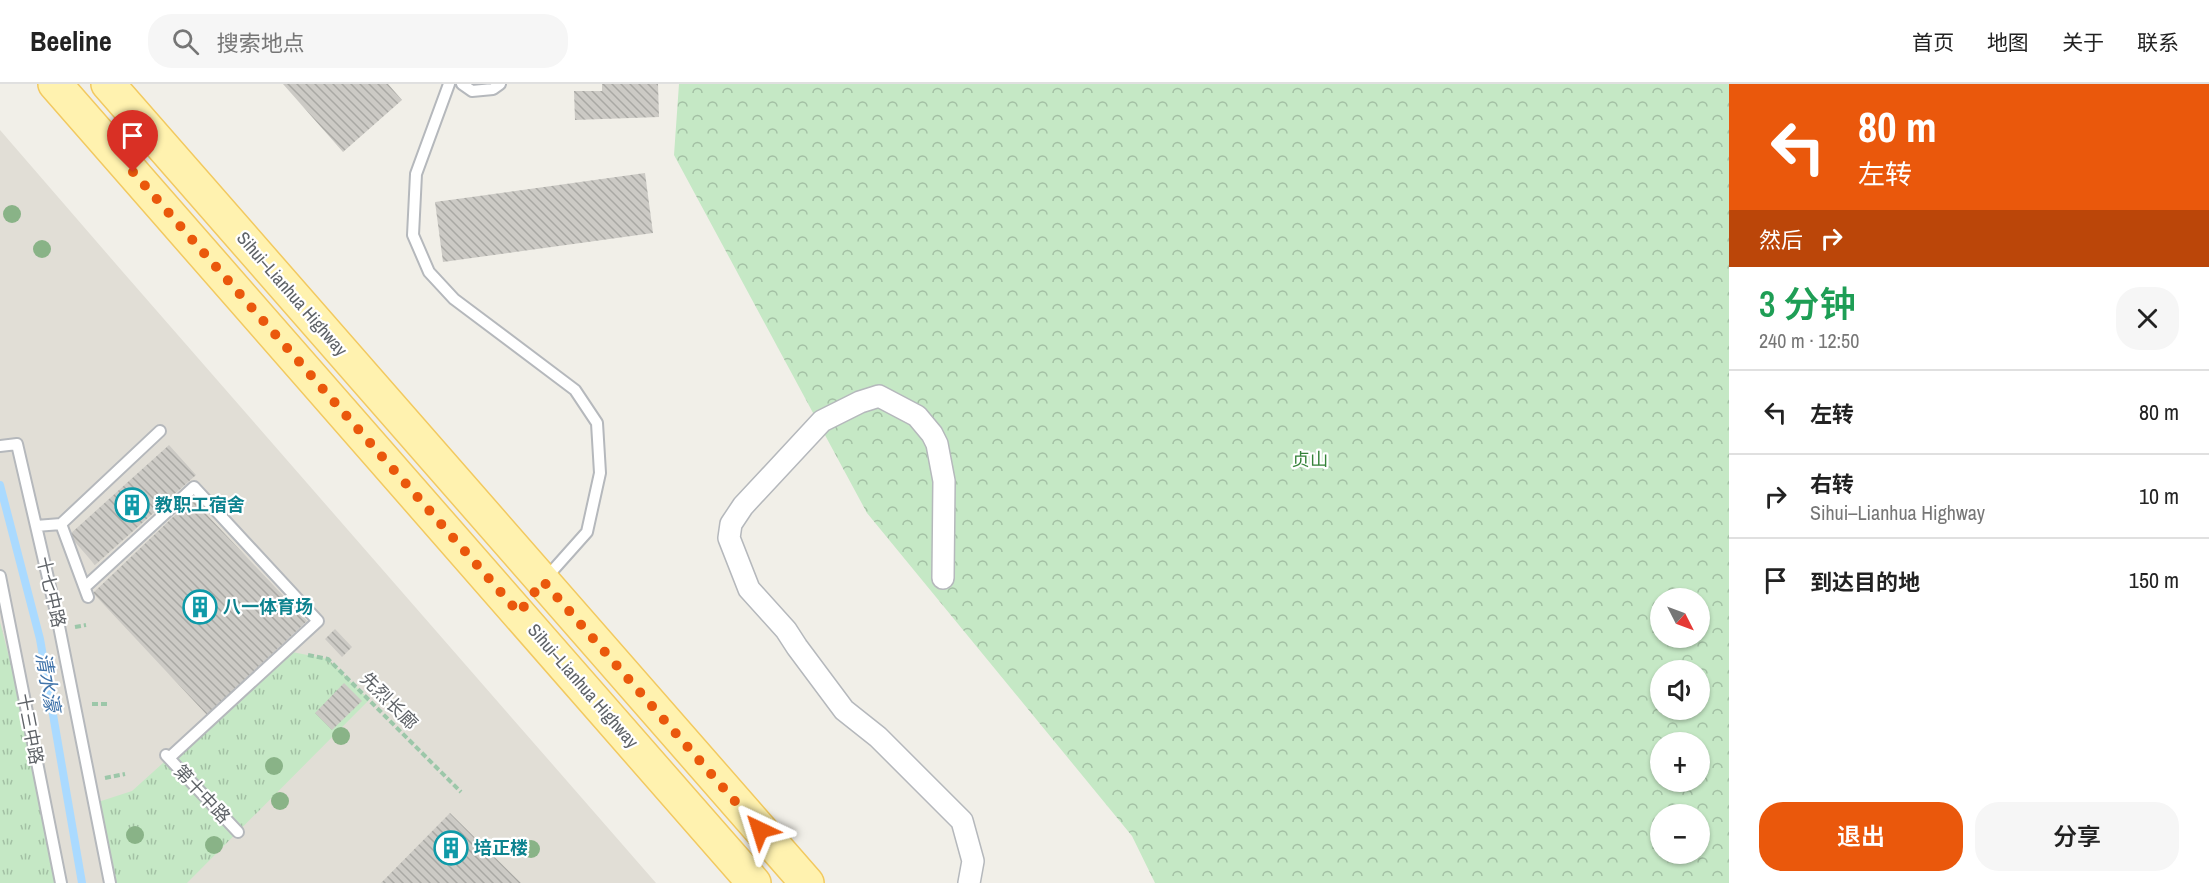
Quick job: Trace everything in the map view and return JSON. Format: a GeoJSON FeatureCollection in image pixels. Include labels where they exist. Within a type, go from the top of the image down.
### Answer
{"type":"FeatureCollection","features":[{"type":"Feature","properties":{"kind":"main road","name":"Sihui–Lianhua Highway"},"geometry":{"type":"LineString","coordinates":[[55,84],[754,883]]}},
{"type":"Feature","properties":{"kind":"main road","name":"Sihui–Lianhua Highway"},"geometry":{"type":"LineString","coordinates":[[108,84],[807,883]]}},
{"type":"Feature","properties":{"kind":"main road"},"geometry":{"type":"LineString","coordinates":[[519,613],[543,581]]}},
{"type":"Feature","properties":{"kind":"street"},"geometry":{"type":"LineString","coordinates":[[943,578],[944,481],[937,444],[917,416],[879,396],[860,402],[822,421],[743,506],[731,524],[729,538],[749,589],[786,630],[844,710],[878,737],[962,821],[973,861],[969,883]]}},
{"type":"Feature","properties":{"kind":"lane"},"geometry":{"type":"LineString","coordinates":[[449,84],[416,174],[413,236],[429,272],[454,299],[575,390],[597,423],[600,474],[587,532],[543,581]]}},
{"type":"Feature","properties":{"kind":"lane"},"geometry":{"type":"LineString","coordinates":[[462,84],[472,91],[494,89],[500,84]]}},
{"type":"Feature","properties":{"kind":"lane"},"geometry":{"type":"LineString","coordinates":[[36,526],[61,524],[160,431]]}},
{"type":"Feature","properties":{"kind":"lane","name":"十七中路"},"geometry":{"type":"LineString","coordinates":[[8,445],[36,526],[58,621],[110,883]]}},
{"type":"Feature","properties":{"kind":"lane"},"geometry":{"type":"LineString","coordinates":[[61,524],[86,592],[194,487],[318,621],[287,651]]}},
{"type":"Feature","properties":{"kind":"lane","name":"十三中路"},"geometry":{"type":"LineString","coordinates":[[0,576],[61,883]]}},
{"type":"Feature","properties":{"kind":"lane","name":"第十中路"},"geometry":{"type":"LineString","coordinates":[[238,832],[167,757],[287,651]]}},
{"type":"Feature","properties":{"kind":"path","name":"先烈长廊"},"geometry":{"type":"LineString","coordinates":[[287,651],[328,659],[461,792]]}},
{"type":"Feature","properties":{"kind":"shaded area"},"geometry":{"type":"Polygon","coordinates":[[[0,130],[122,271],[656,883],[0,883],[0,130]]]}},
{"type":"Feature","properties":{"kind":"green space","name":"贞山"},"geometry":{"type":"Polygon","coordinates":[[[679,84],[1729,84],[1729,883],[1155,883],[1132,836],[867,513],[674,155],[679,84]]]}},
{"type":"Feature","properties":{"kind":"green space"},"geometry":{"type":"Polygon","coordinates":[[[0,622],[21,703],[59,883],[0,883],[0,622]]]}},
{"type":"Feature","properties":{"kind":"green space"},"geometry":{"type":"Polygon","coordinates":[[[287,651],[328,659],[369,700],[187,883],[115,883],[98,802],[132,791],[287,651]]]}},
{"type":"Feature","properties":{"kind":"building"},"geometry":{"type":"Polygon","coordinates":[[[283,84],[388,84],[402,100],[343,152],[283,84]]]}},
{"type":"Feature","properties":{"kind":"building"},"geometry":{"type":"Polygon","coordinates":[[[602,84],[658,84],[659,117],[575,120],[574,91],[602,91],[602,84]]]}},
{"type":"Feature","properties":{"kind":"building"},"geometry":{"type":"Polygon","coordinates":[[[645,173],[653,233],[443,262],[435,202],[645,173]]]}},
{"type":"Feature","properties":{"kind":"building","name":"教职工宿舍"},"geometry":{"type":"Polygon","coordinates":[[[169,445],[196,475],[95,565],[69,535],[169,445]]]}},
{"type":"Feature","properties":{"kind":"building","name":"八一体育场"},"geometry":{"type":"Polygon","coordinates":[[[192,499],[307,621],[207,715],[93,593],[192,499]]]}},
{"type":"Feature","properties":{"kind":"building"},"geometry":{"type":"Polygon","coordinates":[[[335,629],[352,647],[342,657],[325,639],[335,629]]]}},
{"type":"Feature","properties":{"kind":"building"},"geometry":{"type":"Polygon","coordinates":[[[344,683],[362,701],[332,730],[315,713],[344,683]]]}},
{"type":"Feature","properties":{"kind":"building","name":"培正楼"},"geometry":{"type":"Polygon","coordinates":[[[450,813],[521,883],[381,883],[450,813]]]}},
{"type":"Feature","properties":{"kind":"waterway","name":"清水濠"},"geometry":{"type":"LineString","coordinates":[[0,485],[40,639],[82,883]]}},
{"type":"Feature","properties":{"kind":"place","name":"教职工宿舍"},"geometry":{"type":"Point","coordinates":[132,505]}},
{"type":"Feature","properties":{"kind":"place","name":"八一体育场"},"geometry":{"type":"Point","coordinates":[200,607]}},
{"type":"Feature","properties":{"kind":"place","name":"培正楼"},"geometry":{"type":"Point","coordinates":[451,848]}},
{"type":"Feature","properties":{"kind":"route"},"geometry":{"type":"LineString","coordinates":[[133,172],[519,613],[543,581],[760,830]]}}]}
